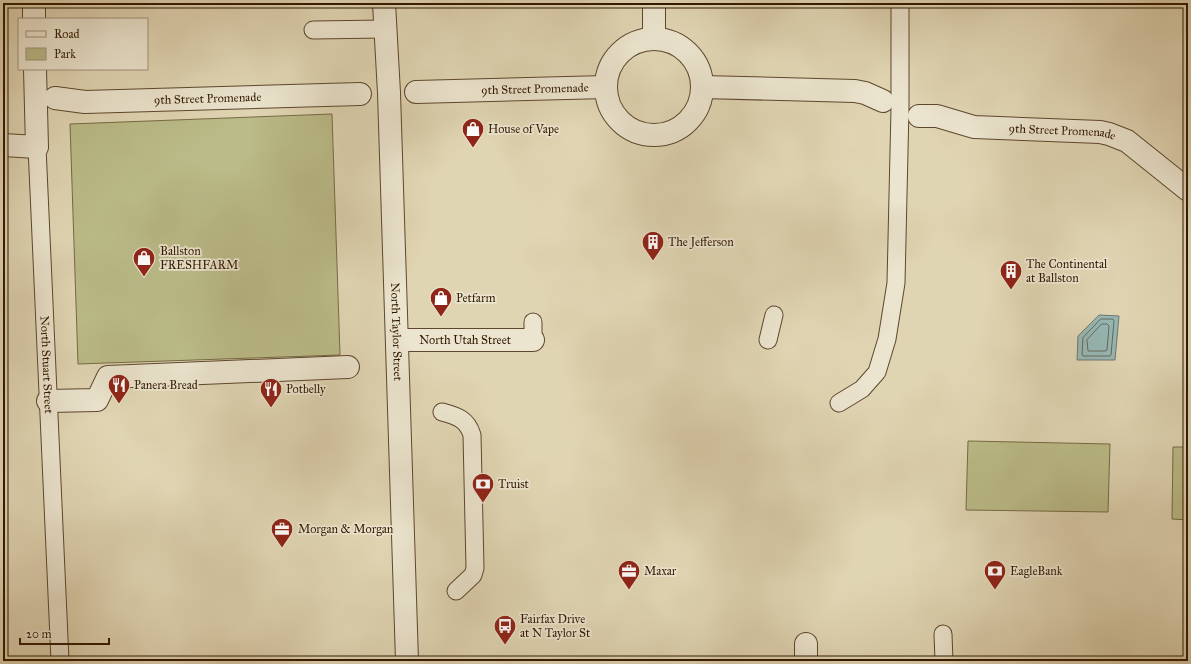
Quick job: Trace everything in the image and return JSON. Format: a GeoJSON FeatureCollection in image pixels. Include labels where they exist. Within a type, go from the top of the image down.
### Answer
{"type":"FeatureCollection","features":[{"type":"Feature","properties":{"kind":"street"},"geometry":{"type":"LineString","coordinates":[[34,3],[34,18]]}},
{"type":"Feature","properties":{"kind":"street","name":"North Taylor Street"},"geometry":{"type":"LineString","coordinates":[[384,3],[389,93],[407,661]]}},
{"type":"Feature","properties":{"kind":"street"},"geometry":{"type":"LineString","coordinates":[[654,3],[654,39]]}},
{"type":"Feature","properties":{"kind":"street","name":"9th Street Promenade"},"geometry":{"type":"LineString","coordinates":[[654,39],[672,43],[684,50],[694,60],[700,73],[702,87],[700,101],[694,114],[684,124],[671,131],[656,135],[642,133],[628,127],[616,116],[609,103],[606,88],[608,71],[616,56],[629,46],[645,40],[654,39]]}},
{"type":"Feature","properties":{"kind":"street","name":"North Stuart Street"},"geometry":{"type":"LineString","coordinates":[[35,70],[37,147]]}},
{"type":"Feature","properties":{"kind":"street"},"geometry":{"type":"LineString","coordinates":[[702,87],[855,91],[865,93],[883,101]]}},
{"type":"Feature","properties":{"kind":"street","name":"9th Street Promenade"},"geometry":{"type":"LineString","coordinates":[[416,92],[606,88]]}},
{"type":"Feature","properties":{"kind":"street","name":"9th Street Promenade"},"geometry":{"type":"LineString","coordinates":[[55,98],[85,102],[360,94]]}},
{"type":"Feature","properties":{"kind":"street","name":"9th Street Promenade"},"geometry":{"type":"LineString","coordinates":[[919,116],[937,116],[974,127],[1100,132],[1109,134],[1128,141],[1188,190]]}},
{"type":"Feature","properties":{"kind":"street"},"geometry":{"type":"LineString","coordinates":[[3,145],[37,147]]}},
{"type":"Feature","properties":{"kind":"street","name":"North Utah Street"},"geometry":{"type":"LineString","coordinates":[[397,340],[533,331]]}},
{"type":"Feature","properties":{"kind":"street"},"geometry":{"type":"LineString","coordinates":[[48,401],[97,400],[108,377],[348,367]]}},
{"type":"Feature","properties":{"kind":"lane"},"geometry":{"type":"LineString","coordinates":[[840,403],[862,389],[877,372],[887,339],[895,290],[900,108],[900,3]]}},
{"type":"Feature","properties":{"kind":"lane"},"geometry":{"type":"LineString","coordinates":[[313,30],[385,29]]}},
{"type":"Feature","properties":{"kind":"lane","name":"North Stuart Street"},"geometry":{"type":"LineString","coordinates":[[37,147],[60,661]]}},
{"type":"Feature","properties":{"kind":"lane"},"geometry":{"type":"LineString","coordinates":[[768,340],[774,315]]}},
{"type":"Feature","properties":{"kind":"lane"},"geometry":{"type":"LineString","coordinates":[[442,412],[454,415],[461,419],[469,426],[472,435],[475,568],[473,575],[456,591]]}},
{"type":"Feature","properties":{"kind":"lane"},"geometry":{"type":"LineString","coordinates":[[943,634],[944,661]]}},
{"type":"Feature","properties":{"kind":"green space"},"geometry":{"type":"Polygon","coordinates":[[[332,114],[340,355],[78,364],[70,124],[332,114]]]}},
{"type":"Feature","properties":{"kind":"green space"},"geometry":{"type":"Polygon","coordinates":[[[968,441],[1110,444],[1108,512],[966,510],[968,441]]]}},
{"type":"Feature","properties":{"kind":"green space"},"geometry":{"type":"Polygon","coordinates":[[[1173,447],[1188,447],[1188,520],[1172,519],[1173,447]]]}},
{"type":"Feature","properties":{"kind":"water"},"geometry":{"type":"Polygon","coordinates":[[[1099,315],[1119,316],[1115,360],[1077,360],[1078,336],[1099,315]]]}},
{"type":"Feature","properties":{"kind":"place","name":"House of Vape"},"geometry":{"type":"Point","coordinates":[473,148]}},
{"type":"Feature","properties":{"kind":"place","name":"The Jefferson"},"geometry":{"type":"Point","coordinates":[653,262]}},
{"type":"Feature","properties":{"kind":"place","name":"Ballston FRESHFARM"},"geometry":{"type":"Point","coordinates":[144,278]}},
{"type":"Feature","properties":{"kind":"place","name":"The Continental at Ballston"},"geometry":{"type":"Point","coordinates":[1011,290]}},
{"type":"Feature","properties":{"kind":"place","name":"Petfarm"},"geometry":{"type":"Point","coordinates":[441,318]}},
{"type":"Feature","properties":{"kind":"place","name":"Panera Bread"},"geometry":{"type":"Point","coordinates":[119,404]}},
{"type":"Feature","properties":{"kind":"place","name":"Potbelly"},"geometry":{"type":"Point","coordinates":[271,408]}},
{"type":"Feature","properties":{"kind":"place","name":"Truist"},"geometry":{"type":"Point","coordinates":[483,504]}},
{"type":"Feature","properties":{"kind":"place","name":"Morgan & Morgan"},"geometry":{"type":"Point","coordinates":[282,548]}},
{"type":"Feature","properties":{"kind":"place","name":"Maxar"},"geometry":{"type":"Point","coordinates":[629,590]}},
{"type":"Feature","properties":{"kind":"place","name":"EagleBank"},"geometry":{"type":"Point","coordinates":[995,590]}},
{"type":"Feature","properties":{"kind":"place","name":"Fairfax Drive at N Taylor St"},"geometry":{"type":"Point","coordinates":[505,646]}}]}
